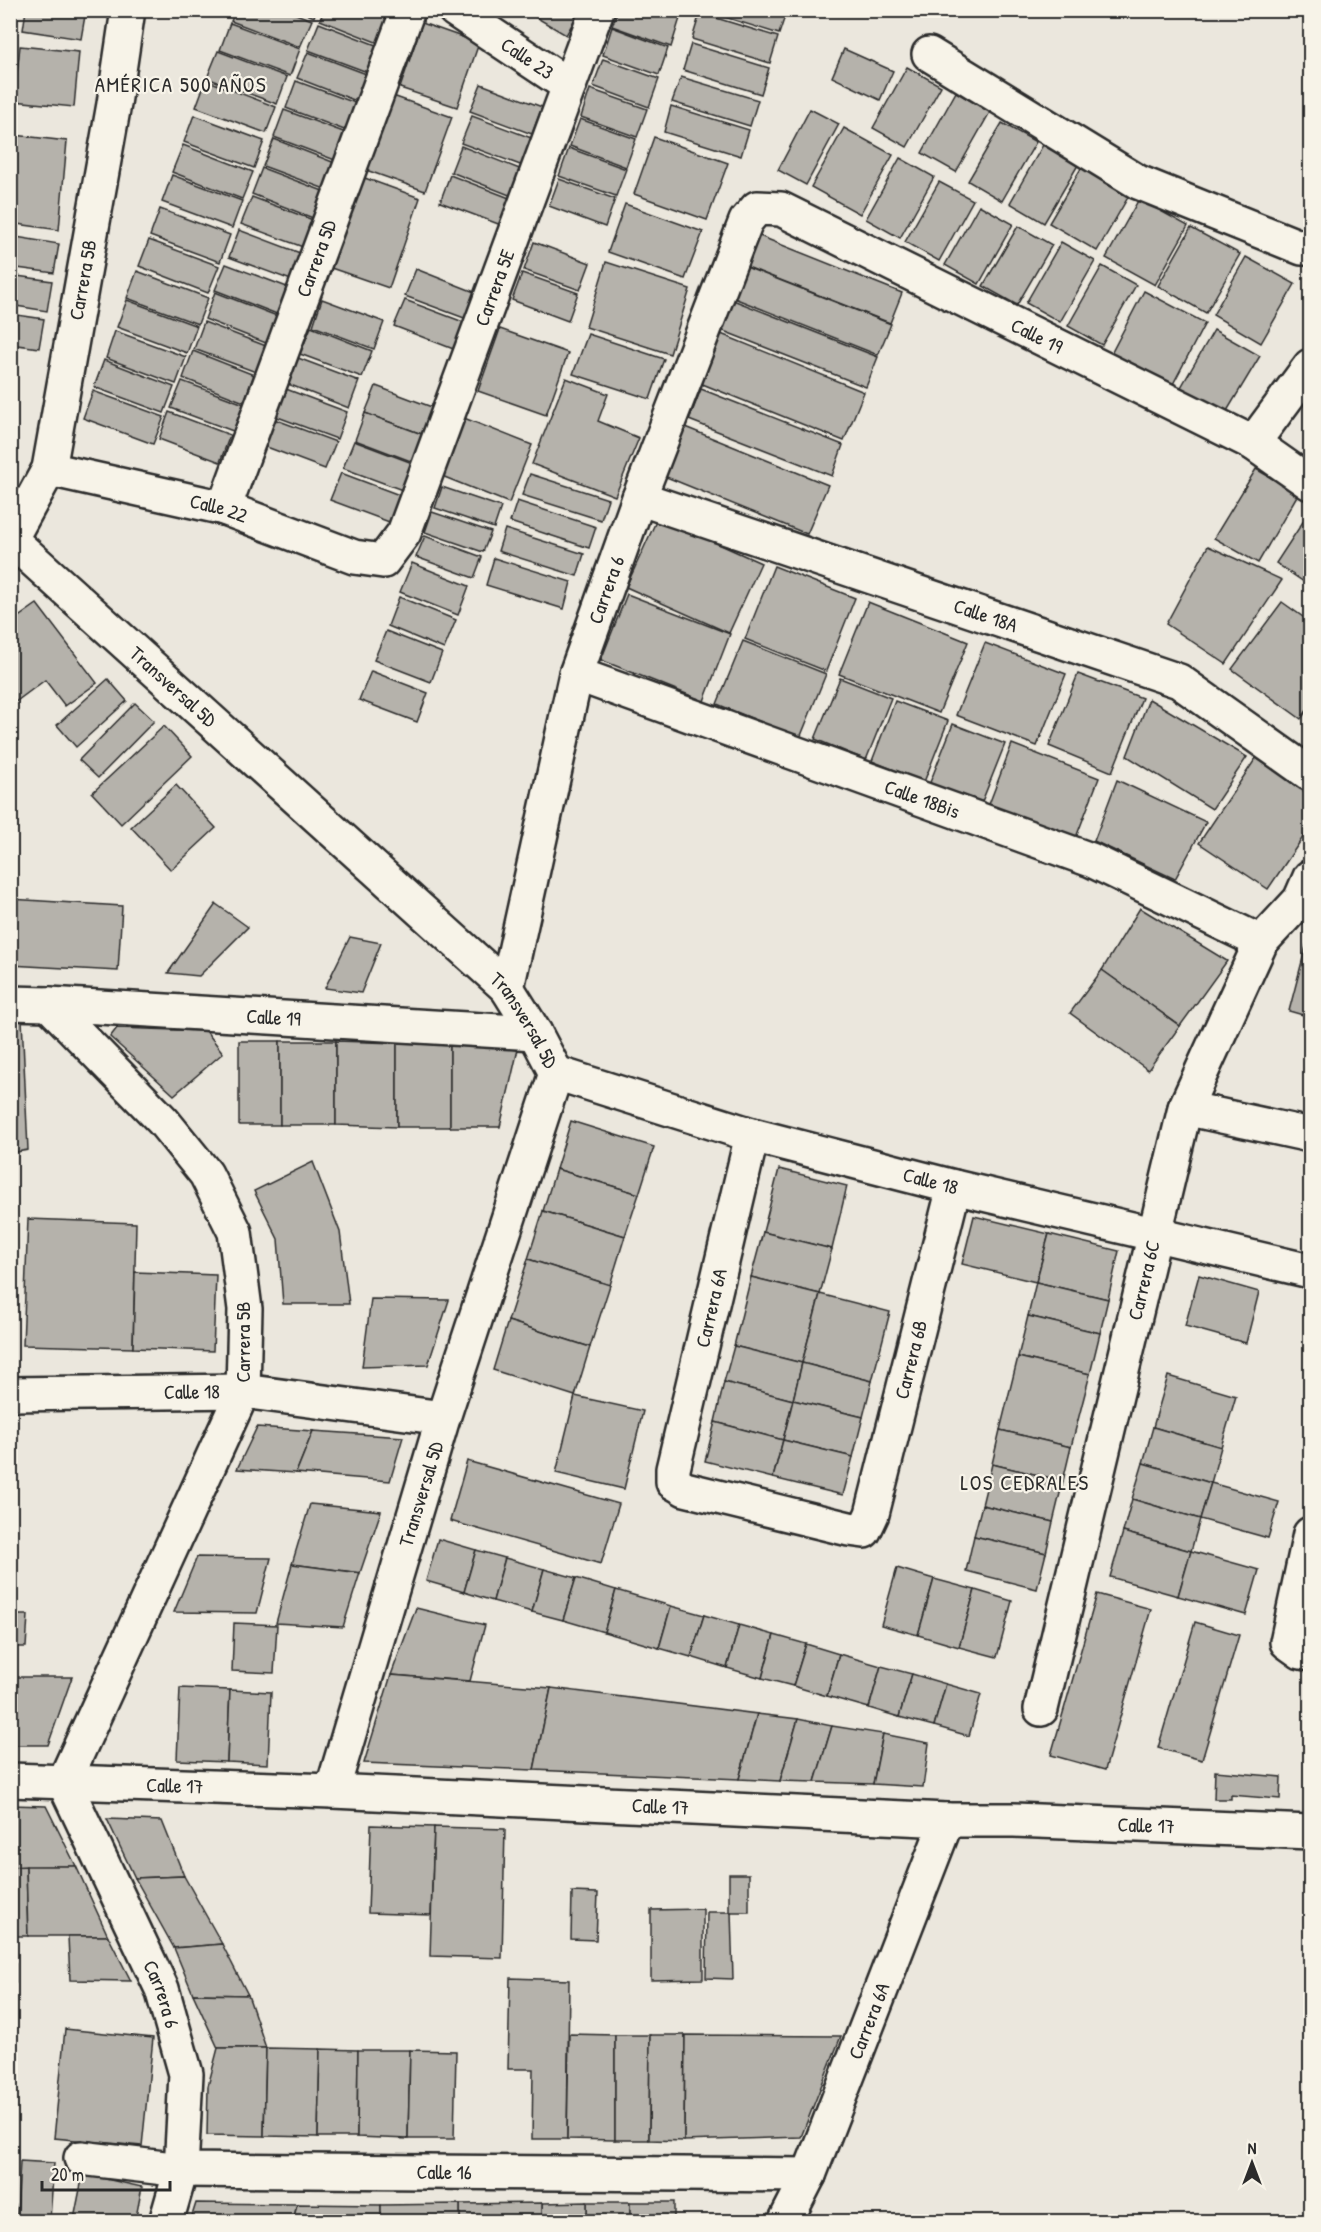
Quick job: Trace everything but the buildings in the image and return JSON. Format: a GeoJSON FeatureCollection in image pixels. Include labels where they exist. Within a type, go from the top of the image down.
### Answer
{"type":"FeatureCollection","features":[{"type":"Feature","properties":{"kind":"street","name":"Carrera 5B"},"geometry":{"type":"LineString","coordinates":[[11,540],[49,469],[114,104],[128,10]]}},
{"type":"Feature","properties":{"kind":"street","name":"Carrera 5D"},"geometry":{"type":"LineString","coordinates":[[224,508],[408,10]]}},
{"type":"Feature","properties":{"kind":"street","name":"Calle 23"},"geometry":{"type":"LineString","coordinates":[[455,10],[569,86]]}},
{"type":"Feature","properties":{"kind":"street","name":"Carrera 5E"},"geometry":{"type":"LineString","coordinates":[[383,561],[404,533],[597,10]]}},
{"type":"Feature","properties":{"kind":"street"},"geometry":{"type":"LineString","coordinates":[[929,54],[1138,182],[1302,248],[1311,248]]}},
{"type":"Feature","properties":{"kind":"street","name":"Calle 19"},"geometry":{"type":"LineString","coordinates":[[757,208],[780,209],[1253,443],[1311,483]]}},
{"type":"Feature","properties":{"kind":"street","name":"Carrera 6"},"geometry":{"type":"LineString","coordinates":[[507,988],[576,674],[639,498],[746,221],[757,208]]}},
{"type":"Feature","properties":{"kind":"street"},"geometry":{"type":"LineString","coordinates":[[1253,443],[1311,366]]}},
{"type":"Feature","properties":{"kind":"street","name":"Calle 22"},"geometry":{"type":"LineString","coordinates":[[49,469],[224,508],[354,557],[383,561]]}},
{"type":"Feature","properties":{"kind":"street","name":"Calle 18A"},"geometry":{"type":"LineString","coordinates":[[639,498],[1179,681],[1311,774]]}},
{"type":"Feature","properties":{"kind":"street","name":"Transversal 5D"},"geometry":{"type":"LineString","coordinates":[[11,540],[507,988],[556,1073],[443,1418],[332,1791]]}},
{"type":"Feature","properties":{"kind":"street","name":"Calle 18Bis"},"geometry":{"type":"LineString","coordinates":[[576,674],[1091,860],[1260,942]]}},
{"type":"Feature","properties":{"kind":"street","name":"Carrera 6C"},"geometry":{"type":"LineString","coordinates":[[1041,1709],[1185,1108],[1260,942],[1307,893]]}},
{"type":"Feature","properties":{"kind":"street","name":"Calle 19"},"geometry":{"type":"LineString","coordinates":[[10,1004],[49,1004],[535,1033]]}},
{"type":"Feature","properties":{"kind":"street","name":"Carrera 5B"},"geometry":{"type":"LineString","coordinates":[[49,1004],[163,1121],[206,1174],[235,1232],[245,1309],[243,1391],[64,1782]]}},
{"type":"Feature","properties":{"kind":"street","name":"Calle 18"},"geometry":{"type":"LineString","coordinates":[[556,1073],[752,1135],[954,1187],[1311,1271]]}},
{"type":"Feature","properties":{"kind":"street"},"geometry":{"type":"LineString","coordinates":[[1185,1108],[1311,1135]]}},
{"type":"Feature","properties":{"kind":"street","name":"Carrera 6A"},"geometry":{"type":"LineString","coordinates":[[752,1135],[673,1469],[673,1482],[685,1489],[864,1531]]}},
{"type":"Feature","properties":{"kind":"street","name":"Carrera 6B"},"geometry":{"type":"LineString","coordinates":[[864,1531],[872,1514],[954,1187]]}},
{"type":"Feature","properties":{"kind":"street","name":"Calle 18"},"geometry":{"type":"LineString","coordinates":[[10,1394],[243,1391],[443,1418]]}},
{"type":"Feature","properties":{"kind":"street"},"geometry":{"type":"LineString","coordinates":[[1299,1648],[1311,1534]]}},
{"type":"Feature","properties":{"kind":"street","name":"Calle 17"},"geometry":{"type":"LineString","coordinates":[[10,1780],[332,1791],[947,1820],[1311,1832]]}},
{"type":"Feature","properties":{"kind":"street","name":"Carrera 6"},"geometry":{"type":"LineString","coordinates":[[64,1782],[162,1989],[186,2074],[181,2170],[166,2222]]}},
{"type":"Feature","properties":{"kind":"street","name":"Carrera 6A"},"geometry":{"type":"LineString","coordinates":[[784,2222],[809,2175],[947,1820]]}},
{"type":"Feature","properties":{"kind":"street","name":"Calle 16"},"geometry":{"type":"LineString","coordinates":[[81,2158],[181,2170],[809,2175]]}},
{"type":"Feature","properties":{"kind":"district","name":"AMÉRICA 500 AÑOS"},"geometry":{"type":"Point","coordinates":[181,85]}},
{"type":"Feature","properties":{"kind":"district","name":"LOS CEDRALES"},"geometry":{"type":"Point","coordinates":[1025,1483]}}]}
